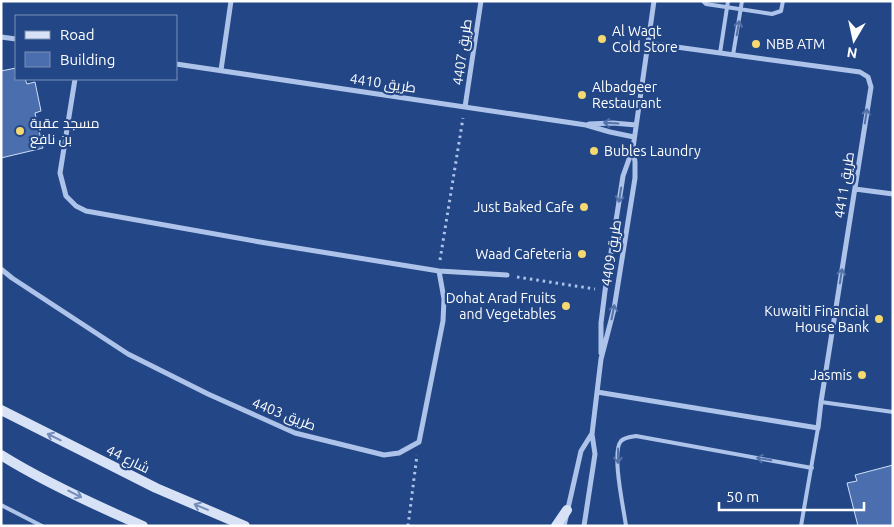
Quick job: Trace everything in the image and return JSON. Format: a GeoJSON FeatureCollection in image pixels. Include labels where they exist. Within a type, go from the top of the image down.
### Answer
{"type":"FeatureCollection","features":[{"type":"Feature","properties":{"kind":"main road","name":"شارع 44"},"geometry":{"type":"LineString","coordinates":[[1,410],[156,488],[246,526]]}},
{"type":"Feature","properties":{"kind":"main road"},"geometry":{"type":"LineString","coordinates":[[1,455],[17,465],[113,513],[144,526]]}},
{"type":"Feature","properties":{"kind":"main road"},"geometry":{"type":"LineString","coordinates":[[556,526],[567,510]]}},
{"type":"Feature","properties":{"kind":"street"},"geometry":{"type":"LineString","coordinates":[[220,70],[231,1]]}},
{"type":"Feature","properties":{"kind":"street","name":"طريق 4407"},"geometry":{"type":"LineString","coordinates":[[465,107],[481,1]]}},
{"type":"Feature","properties":{"kind":"street","name":"طريق 4409"},"geometry":{"type":"LineString","coordinates":[[584,526],[595,454],[592,434],[601,359],[614,309],[635,178],[634,137],[654,1]]}},
{"type":"Feature","properties":{"kind":"street"},"geometry":{"type":"LineString","coordinates":[[1,37],[15,39]]}},
{"type":"Feature","properties":{"kind":"street","name":"طريق 4411"},"geometry":{"type":"LineString","coordinates":[[647,43],[860,72],[868,77],[871,86],[818,428]]}},
{"type":"Feature","properties":{"kind":"street","name":"طريق 4410"},"geometry":{"type":"LineString","coordinates":[[178,64],[586,125],[634,137]]}},
{"type":"Feature","properties":{"kind":"street"},"geometry":{"type":"LineString","coordinates":[[75,80],[60,173],[66,196],[76,206],[86,211],[439,271],[507,275]]}},
{"type":"Feature","properties":{"kind":"street","name":"طريق 4410"},"geometry":{"type":"LineString","coordinates":[[586,125],[602,123],[636,125]]}},
{"type":"Feature","properties":{"kind":"street","name":"طريق 4409"},"geometry":{"type":"LineString","coordinates":[[601,359],[600,336],[605,291],[623,176],[633,148]]}},
{"type":"Feature","properties":{"kind":"street"},"geometry":{"type":"LineString","coordinates":[[855,189],[893,194]]}},
{"type":"Feature","properties":{"kind":"street","name":"طريق 4403"},"geometry":{"type":"LineString","coordinates":[[1,269],[128,354],[208,394],[295,433],[384,455],[399,453],[419,442]]}},
{"type":"Feature","properties":{"kind":"street"},"geometry":{"type":"LineString","coordinates":[[419,442],[443,321],[444,298],[439,271]]}},
{"type":"Feature","properties":{"kind":"street"},"geometry":{"type":"LineString","coordinates":[[597,392],[818,428]]}},
{"type":"Feature","properties":{"kind":"street","name":"طريق 4409"},"geometry":{"type":"LineString","coordinates":[[564,526],[581,451],[592,434]]}},
{"type":"Feature","properties":{"kind":"lane"},"geometry":{"type":"LineString","coordinates":[[703,1],[706,4],[776,14],[781,10],[783,1]]}},
{"type":"Feature","properties":{"kind":"lane"},"geometry":{"type":"LineString","coordinates":[[720,53],[728,1]]}},
{"type":"Feature","properties":{"kind":"lane"},"geometry":{"type":"LineString","coordinates":[[733,55],[742,1]]}},
{"type":"Feature","properties":{"kind":"lane"},"geometry":{"type":"LineString","coordinates":[[821,402],[893,412]]}},
{"type":"Feature","properties":{"kind":"lane","name":"طريق 4411"},"geometry":{"type":"LineString","coordinates":[[801,526],[818,428]]}},
{"type":"Feature","properties":{"kind":"lane"},"geometry":{"type":"LineString","coordinates":[[626,526],[618,481],[618,448],[621,442],[628,437],[636,436],[812,468]]}},
{"type":"Feature","properties":{"kind":"lane"},"geometry":{"type":"LineString","coordinates":[[1,505],[42,526]]}},
{"type":"Feature","properties":{"kind":"path"},"geometry":{"type":"LineString","coordinates":[[439,271],[465,107]]}},
{"type":"Feature","properties":{"kind":"path"},"geometry":{"type":"LineString","coordinates":[[507,275],[605,291]]}},
{"type":"Feature","properties":{"kind":"path"},"geometry":{"type":"LineString","coordinates":[[408,526],[419,442]]}},
{"type":"Feature","properties":{"kind":"building","name":"مسجد عقبة بن نافع"},"geometry":{"type":"Polygon","coordinates":[[[15,68],[15,80],[25,80],[27,84],[35,82],[41,111],[35,113],[43,148],[1,158],[1,71],[15,68]]]}},
{"type":"Feature","properties":{"kind":"building"},"geometry":{"type":"Polygon","coordinates":[[[893,465],[893,526],[858,526],[847,483],[857,481],[855,475],[893,465]]]}},
{"type":"Feature","properties":{"kind":"place","name":"Al Waqt Cold Store"},"geometry":{"type":"Point","coordinates":[602,39]}},
{"type":"Feature","properties":{"kind":"place","name":"NBB ATM"},"geometry":{"type":"Point","coordinates":[756,44]}},
{"type":"Feature","properties":{"kind":"place","name":"Albadgeer Restaurant"},"geometry":{"type":"Point","coordinates":[582,95]}},
{"type":"Feature","properties":{"kind":"place","name":"مسجد عقبة بن نافع"},"geometry":{"type":"Point","coordinates":[20,131]}},
{"type":"Feature","properties":{"kind":"place","name":"Bubles Laundry"},"geometry":{"type":"Point","coordinates":[594,151]}},
{"type":"Feature","properties":{"kind":"place","name":"Just Baked Cafe"},"geometry":{"type":"Point","coordinates":[584,207]}},
{"type":"Feature","properties":{"kind":"place","name":"Waad Cafeteria"},"geometry":{"type":"Point","coordinates":[582,254]}},
{"type":"Feature","properties":{"kind":"place","name":"Dohat Arad Fruits and Vegetables"},"geometry":{"type":"Point","coordinates":[566,306]}},
{"type":"Feature","properties":{"kind":"place","name":"Kuwaiti Financial House Bank"},"geometry":{"type":"Point","coordinates":[879,319]}},
{"type":"Feature","properties":{"kind":"place","name":"Jasmis"},"geometry":{"type":"Point","coordinates":[862,375]}}]}
